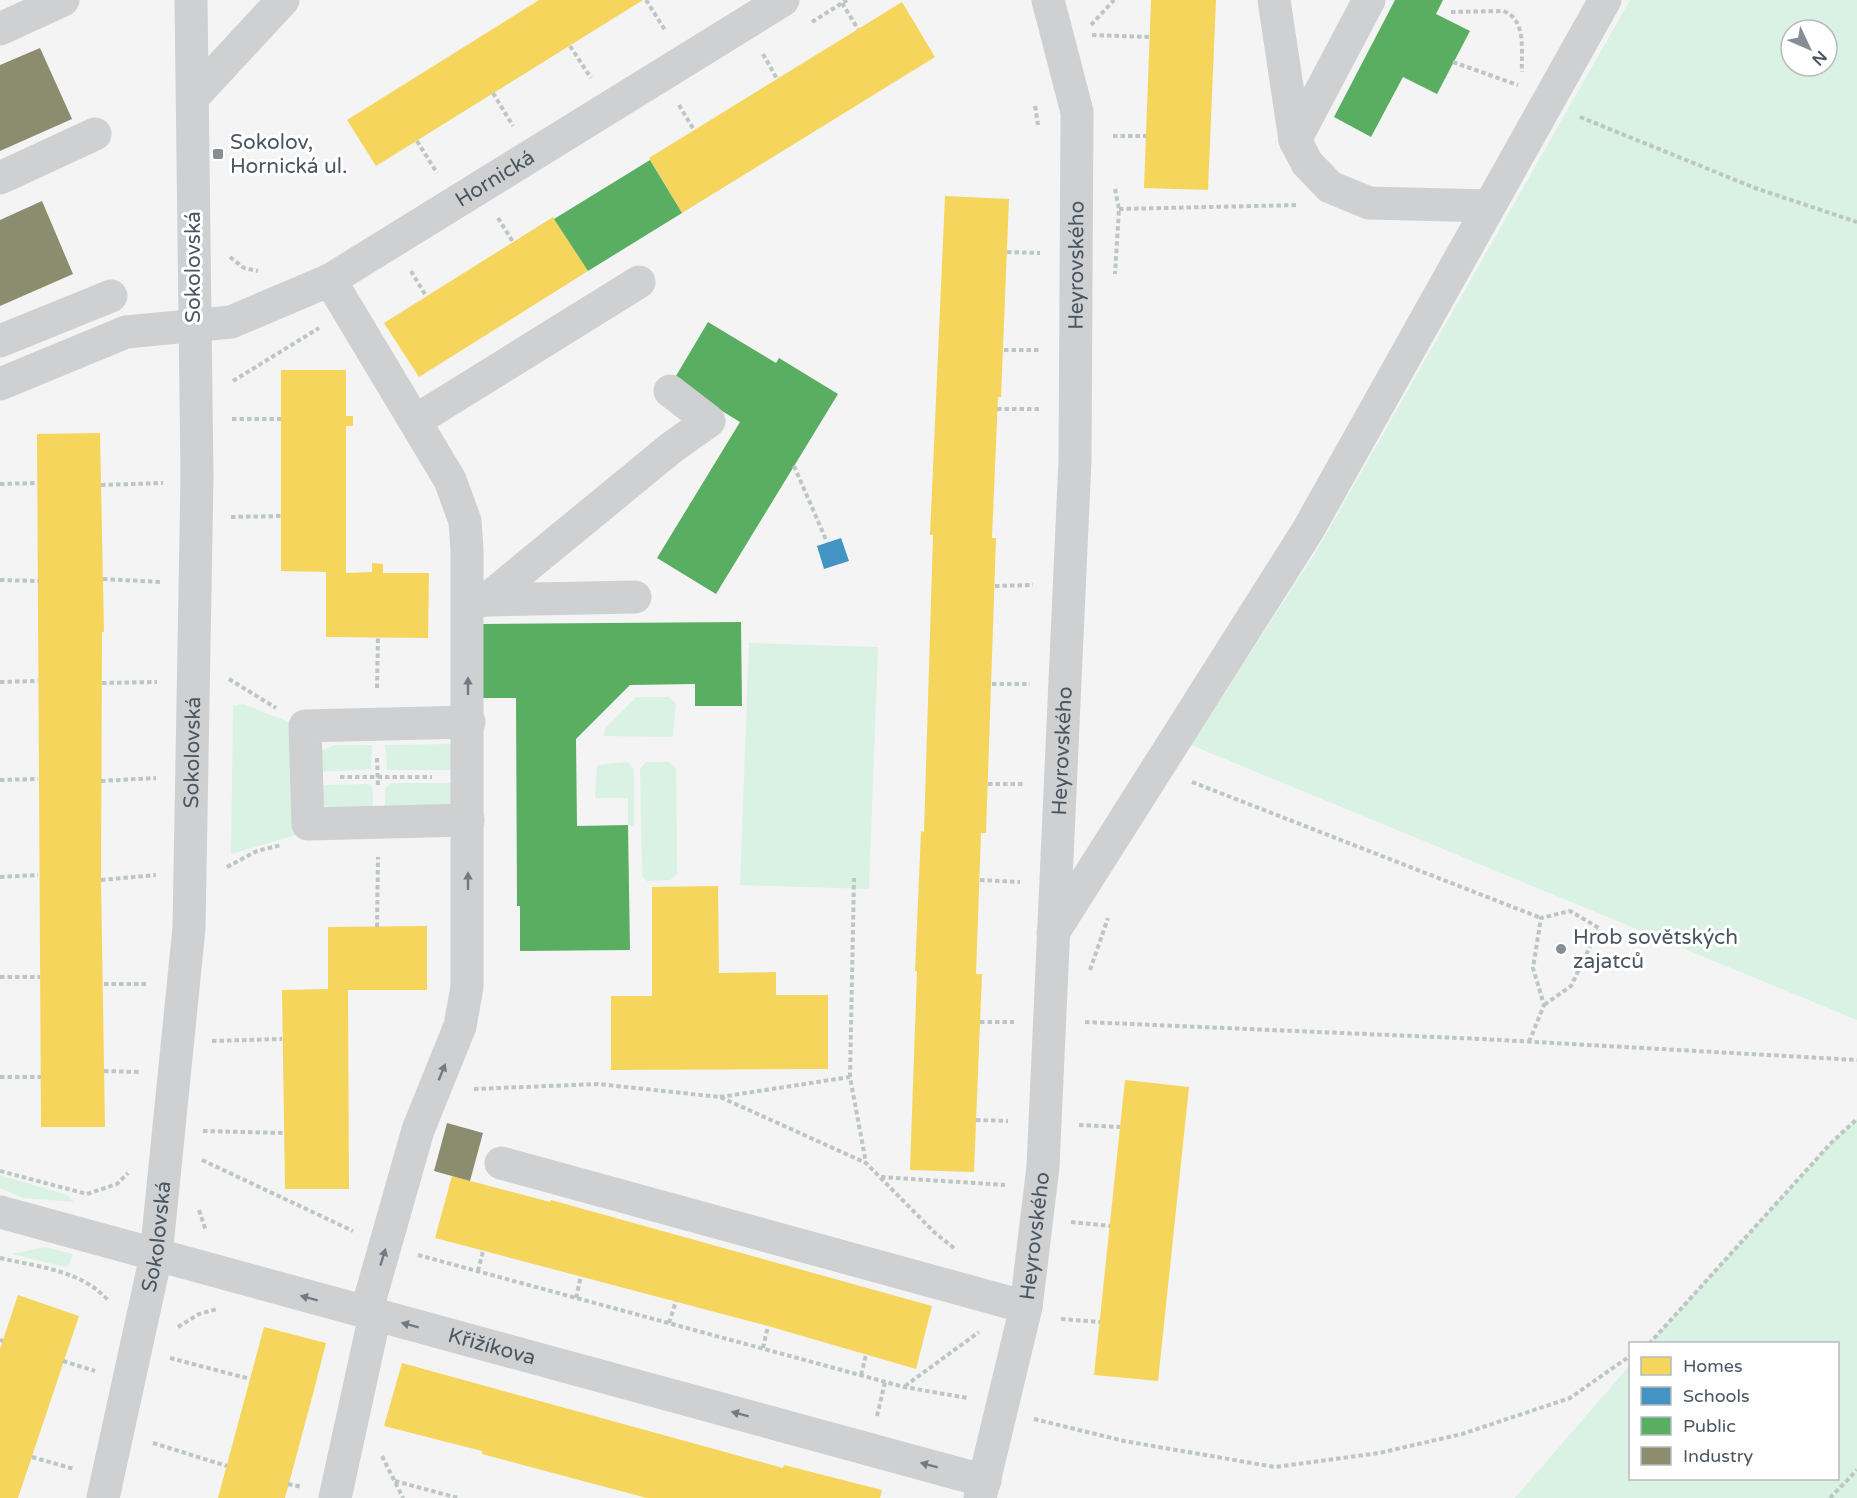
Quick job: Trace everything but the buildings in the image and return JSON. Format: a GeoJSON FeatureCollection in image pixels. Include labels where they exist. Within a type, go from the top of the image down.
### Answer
{"type":"FeatureCollection","features":[{"type":"Feature","properties":{"kind":"street"},"geometry":{"type":"LineString","coordinates":[[0,29],[63,0]]}},
{"type":"Feature","properties":{"kind":"street","name":"Sokolovská"},"geometry":{"type":"LineString","coordinates":[[103,1498],[156,1256],[189,928],[197,477],[191,0]]}},
{"type":"Feature","properties":{"kind":"street"},"geometry":{"type":"LineString","coordinates":[[193,97],[283,0]]}},
{"type":"Feature","properties":{"kind":"street","name":"Hornická"},"geometry":{"type":"LineString","coordinates":[[0,384],[126,332],[231,322],[330,280],[783,0]]}},
{"type":"Feature","properties":{"kind":"street","name":"Heyrovského"},"geometry":{"type":"LineString","coordinates":[[982,1489],[1040,1313],[1043,1167],[1036,1019],[1053,933],[1075,460],[1077,112],[1048,0]]}},
{"type":"Feature","properties":{"kind":"street"},"geometry":{"type":"LineString","coordinates":[[1274,0],[1295,140],[1307,163],[1330,187],[1369,203],[1489,206]]}},
{"type":"Feature","properties":{"kind":"street"},"geometry":{"type":"LineString","coordinates":[[1295,140],[1369,0]]}},
{"type":"Feature","properties":{"kind":"street"},"geometry":{"type":"LineString","coordinates":[[1053,933],[1308,530],[1605,0]]}},
{"type":"Feature","properties":{"kind":"street"},"geometry":{"type":"LineString","coordinates":[[0,177],[95,134]]}},
{"type":"Feature","properties":{"kind":"street"},"geometry":{"type":"LineString","coordinates":[[330,280],[415,421],[460,502],[477,601],[469,722],[467,987],[460,1026],[418,1130],[386,1246],[370,1314],[335,1498]]}},
{"type":"Feature","properties":{"kind":"street"},"geometry":{"type":"LineString","coordinates":[[415,421],[639,282]]}},
{"type":"Feature","properties":{"kind":"street"},"geometry":{"type":"LineString","coordinates":[[0,341],[111,296]]}},
{"type":"Feature","properties":{"kind":"street"},"geometry":{"type":"LineString","coordinates":[[477,601],[671,448],[709,421],[670,391]]}},
{"type":"Feature","properties":{"kind":"street"},"geometry":{"type":"LineString","coordinates":[[477,601],[635,597]]}},
{"type":"Feature","properties":{"kind":"street"},"geometry":{"type":"LineString","coordinates":[[468,820],[308,824],[305,726],[469,722]]}},
{"type":"Feature","properties":{"kind":"street"},"geometry":{"type":"LineString","coordinates":[[501,1163],[1040,1313]]}},
{"type":"Feature","properties":{"kind":"street","name":"Křižíkova"},"geometry":{"type":"LineString","coordinates":[[1,1217],[370,1314],[982,1489]]}},
{"type":"Feature","properties":{"kind":"path"},"geometry":{"type":"LineString","coordinates":[[646,0],[666,32]]}},
{"type":"Feature","properties":{"kind":"path"},"geometry":{"type":"LineString","coordinates":[[1090,26],[1114,0]]}},
{"type":"Feature","properties":{"kind":"path"},"geometry":{"type":"LineString","coordinates":[[802,28],[844,1],[858,29]]}},
{"type":"Feature","properties":{"kind":"path"},"geometry":{"type":"LineString","coordinates":[[1451,12],[1503,11],[1511,13],[1520,27],[1522,86],[1453,62]]}},
{"type":"Feature","properties":{"kind":"path"},"geometry":{"type":"LineString","coordinates":[[656,38],[674,26]]}},
{"type":"Feature","properties":{"kind":"path"},"geometry":{"type":"LineString","coordinates":[[1083,34],[1149,37]]}},
{"type":"Feature","properties":{"kind":"path"},"geometry":{"type":"LineString","coordinates":[[570,46],[591,78]]}},
{"type":"Feature","properties":{"kind":"path"},"geometry":{"type":"LineString","coordinates":[[753,59],[772,47]]}},
{"type":"Feature","properties":{"kind":"path"},"geometry":{"type":"LineString","coordinates":[[762,53],[777,79]]}},
{"type":"Feature","properties":{"kind":"path"},"geometry":{"type":"LineString","coordinates":[[581,84],[600,73]]}},
{"type":"Feature","properties":{"kind":"path"},"geometry":{"type":"LineString","coordinates":[[493,93],[514,127]]}},
{"type":"Feature","properties":{"kind":"path"},"geometry":{"type":"LineString","coordinates":[[668,111],[687,99]]}},
{"type":"Feature","properties":{"kind":"path"},"geometry":{"type":"LineString","coordinates":[[1549,101],[1567,111],[1755,188],[1857,222]]}},
{"type":"Feature","properties":{"kind":"path"},"geometry":{"type":"LineString","coordinates":[[678,105],[694,130]]}},
{"type":"Feature","properties":{"kind":"path"},"geometry":{"type":"LineString","coordinates":[[504,133],[523,121]]}},
{"type":"Feature","properties":{"kind":"path"},"geometry":{"type":"LineString","coordinates":[[1104,136],[1146,135]]}},
{"type":"Feature","properties":{"kind":"path"},"geometry":{"type":"LineString","coordinates":[[417,141],[438,174]]}},
{"type":"Feature","properties":{"kind":"path"},"geometry":{"type":"LineString","coordinates":[[428,181],[447,168]]}},
{"type":"Feature","properties":{"kind":"path"},"geometry":{"type":"LineString","coordinates":[[1119,209],[1309,205]]}},
{"type":"Feature","properties":{"kind":"path"},"geometry":{"type":"LineString","coordinates":[[488,223],[507,211]]}},
{"type":"Feature","properties":{"kind":"path"},"geometry":{"type":"LineString","coordinates":[[497,217],[513,242]]}},
{"type":"Feature","properties":{"kind":"path"},"geometry":{"type":"LineString","coordinates":[[224,250],[244,268],[267,273]]}},
{"type":"Feature","properties":{"kind":"path"},"geometry":{"type":"LineString","coordinates":[[1007,252],[1050,254]]}},
{"type":"Feature","properties":{"kind":"path"},"geometry":{"type":"LineString","coordinates":[[401,276],[420,264]]}},
{"type":"Feature","properties":{"kind":"path"},"geometry":{"type":"LineString","coordinates":[[411,270],[426,296]]}},
{"type":"Feature","properties":{"kind":"path"},"geometry":{"type":"LineString","coordinates":[[229,383],[348,310]]}},
{"type":"Feature","properties":{"kind":"path"},"geometry":{"type":"LineString","coordinates":[[1004,350],[1049,350]]}},
{"type":"Feature","properties":{"kind":"path"},"geometry":{"type":"LineString","coordinates":[[998,409],[1046,409]]}},
{"type":"Feature","properties":{"kind":"path"},"geometry":{"type":"LineString","coordinates":[[229,419],[281,419]]}},
{"type":"Feature","properties":{"kind":"path"},"geometry":{"type":"LineString","coordinates":[[794,466],[827,542]]}},
{"type":"Feature","properties":{"kind":"path"},"geometry":{"type":"LineString","coordinates":[[163,472],[163,494]]}},
{"type":"Feature","properties":{"kind":"path"},"geometry":{"type":"LineString","coordinates":[[0,484],[37,483]]}},
{"type":"Feature","properties":{"kind":"path"},"geometry":{"type":"LineString","coordinates":[[102,485],[163,483]]}},
{"type":"Feature","properties":{"kind":"path"},"geometry":{"type":"LineString","coordinates":[[229,517],[281,516]]}},
{"type":"Feature","properties":{"kind":"path"},"geometry":{"type":"LineString","coordinates":[[103,579],[164,582],[164,593]]}},
{"type":"Feature","properties":{"kind":"path"},"geometry":{"type":"LineString","coordinates":[[0,580],[39,581]]}},
{"type":"Feature","properties":{"kind":"path"},"geometry":{"type":"LineString","coordinates":[[995,586],[1040,585]]}},
{"type":"Feature","properties":{"kind":"path"},"geometry":{"type":"LineString","coordinates":[[377,927],[378,638]]}},
{"type":"Feature","properties":{"kind":"path"},"geometry":{"type":"LineString","coordinates":[[228,678],[305,726]]}},
{"type":"Feature","properties":{"kind":"path"},"geometry":{"type":"LineString","coordinates":[[0,681],[38,681]]}},
{"type":"Feature","properties":{"kind":"path"},"geometry":{"type":"LineString","coordinates":[[102,683],[164,682]]}},
{"type":"Feature","properties":{"kind":"path"},"geometry":{"type":"LineString","coordinates":[[992,684],[1037,684]]}},
{"type":"Feature","properties":{"kind":"path"},"geometry":{"type":"LineString","coordinates":[[1158,765],[1190,782],[1541,918],[1570,911],[1599,928],[1571,986],[1544,1005],[1529,1042]]}},
{"type":"Feature","properties":{"kind":"path"},"geometry":{"type":"LineString","coordinates":[[307,777],[468,776]]}},
{"type":"Feature","properties":{"kind":"path"},"geometry":{"type":"LineString","coordinates":[[101,781],[162,778]]}},
{"type":"Feature","properties":{"kind":"path"},"geometry":{"type":"LineString","coordinates":[[0,780],[38,779]]}},
{"type":"Feature","properties":{"kind":"path"},"geometry":{"type":"LineString","coordinates":[[988,784],[1033,784]]}},
{"type":"Feature","properties":{"kind":"path"},"geometry":{"type":"LineString","coordinates":[[222,860],[221,870],[257,851],[297,841],[308,824]]}},
{"type":"Feature","properties":{"kind":"path"},"geometry":{"type":"LineString","coordinates":[[0,877],[38,875]]}},
{"type":"Feature","properties":{"kind":"path"},"geometry":{"type":"LineString","coordinates":[[101,880],[159,875],[159,886]]}},
{"type":"Feature","properties":{"kind":"path"},"geometry":{"type":"LineString","coordinates":[[854,878],[850,1077],[866,1163]]}},
{"type":"Feature","properties":{"kind":"path"},"geometry":{"type":"LineString","coordinates":[[980,880],[1030,882]]}},
{"type":"Feature","properties":{"kind":"path"},"geometry":{"type":"LineString","coordinates":[[1541,918],[1533,968],[1544,1005]]}},
{"type":"Feature","properties":{"kind":"path"},"geometry":{"type":"LineString","coordinates":[[0,977],[40,977]]}},
{"type":"Feature","properties":{"kind":"path"},"geometry":{"type":"LineString","coordinates":[[980,1022],[1036,1019],[1857,1060]]}},
{"type":"Feature","properties":{"kind":"path"},"geometry":{"type":"LineString","coordinates":[[210,1052],[212,1030]]}},
{"type":"Feature","properties":{"kind":"path"},"geometry":{"type":"LineString","coordinates":[[211,1041],[282,1039]]}},
{"type":"Feature","properties":{"kind":"path"},"geometry":{"type":"LineString","coordinates":[[104,1071],[150,1072]]}},
{"type":"Feature","properties":{"kind":"path"},"geometry":{"type":"LineString","coordinates":[[0,1077],[40,1077]]}},
{"type":"Feature","properties":{"kind":"path"},"geometry":{"type":"LineString","coordinates":[[434,1090],[597,1084],[720,1097],[850,1077]]}},
{"type":"Feature","properties":{"kind":"path"},"geometry":{"type":"LineString","coordinates":[[720,1097],[866,1163],[935,1233],[963,1256]]}},
{"type":"Feature","properties":{"kind":"path"},"geometry":{"type":"LineString","coordinates":[[1651,1342],[1832,1142],[1857,1119]]}},
{"type":"Feature","properties":{"kind":"path"},"geometry":{"type":"LineString","coordinates":[[201,1140],[203,1120]]}},
{"type":"Feature","properties":{"kind":"path"},"geometry":{"type":"LineString","coordinates":[[976,1120],[1018,1121]]}},
{"type":"Feature","properties":{"kind":"path"},"geometry":{"type":"LineString","coordinates":[[1076,1125],[1120,1127]]}},
{"type":"Feature","properties":{"kind":"path"},"geometry":{"type":"LineString","coordinates":[[202,1131],[284,1133]]}},
{"type":"Feature","properties":{"kind":"path"},"geometry":{"type":"LineString","coordinates":[[199,1169],[200,1149]]}},
{"type":"Feature","properties":{"kind":"path"},"geometry":{"type":"LineString","coordinates":[[199,1158],[386,1246],[904,1387],[970,1399]]}},
{"type":"Feature","properties":{"kind":"path"},"geometry":{"type":"LineString","coordinates":[[0,1171],[87,1194],[117,1184],[134,1167]]}},
{"type":"Feature","properties":{"kind":"path"},"geometry":{"type":"LineString","coordinates":[[880,1177],[1015,1186]]}},
{"type":"Feature","properties":{"kind":"path"},"geometry":{"type":"LineString","coordinates":[[199,1201],[198,1212],[207,1235]]}},
{"type":"Feature","properties":{"kind":"path"},"geometry":{"type":"LineString","coordinates":[[1067,1222],[1110,1226]]}},
{"type":"Feature","properties":{"kind":"path"},"geometry":{"type":"LineString","coordinates":[[478,1271],[483,1251]]}},
{"type":"Feature","properties":{"kind":"path"},"geometry":{"type":"LineString","coordinates":[[0,1258],[76,1276],[95,1286],[112,1304]]}},
{"type":"Feature","properties":{"kind":"path"},"geometry":{"type":"LineString","coordinates":[[576,1298],[581,1275]]}},
{"type":"Feature","properties":{"kind":"path"},"geometry":{"type":"LineString","coordinates":[[669,1323],[676,1301]]}},
{"type":"Feature","properties":{"kind":"path"},"geometry":{"type":"LineString","coordinates":[[175,1333],[179,1326],[199,1314],[219,1309]]}},
{"type":"Feature","properties":{"kind":"path"},"geometry":{"type":"LineString","coordinates":[[1040,1313],[1100,1322]]}},
{"type":"Feature","properties":{"kind":"path"},"geometry":{"type":"LineString","coordinates":[[763,1349],[768,1326]]}},
{"type":"Feature","properties":{"kind":"path"},"geometry":{"type":"LineString","coordinates":[[904,1387],[986,1327]]}},
{"type":"Feature","properties":{"kind":"path"},"geometry":{"type":"LineString","coordinates":[[861,1375],[866,1355]]}},
{"type":"Feature","properties":{"kind":"path"},"geometry":{"type":"LineString","coordinates":[[164,1356],[250,1379]]}},
{"type":"Feature","properties":{"kind":"path"},"geometry":{"type":"LineString","coordinates":[[1032,1419],[1124,1441],[1275,1467],[1379,1453],[1462,1434],[1570,1398],[1629,1357]]}},
{"type":"Feature","properties":{"kind":"path"},"geometry":{"type":"LineString","coordinates":[[63,1361],[104,1374]]}},
{"type":"Feature","properties":{"kind":"path"},"geometry":{"type":"LineString","coordinates":[[146,1441],[227,1466]]}},
{"type":"Feature","properties":{"kind":"path"},"geometry":{"type":"LineString","coordinates":[[32,1457],[81,1470]]}},
{"type":"Feature","properties":{"kind":"path"},"geometry":{"type":"LineString","coordinates":[[1830,1498],[1857,1470]]}},
{"type":"Feature","properties":{"kind":"path"},"geometry":{"type":"LineString","coordinates":[[394,1481],[458,1498]]}},
{"type":"Feature","properties":{"kind":"green space"},"geometry":{"type":"Polygon","coordinates":[[[1630,0],[1857,0],[1857,1020],[1191,745],[1317,550],[1630,0]]]}},
{"type":"Feature","properties":{"kind":"green space"},"geometry":{"type":"Polygon","coordinates":[[[749,643],[878,647],[869,889],[740,885],[749,643]]]}},
{"type":"Feature","properties":{"kind":"green space"},"geometry":{"type":"Polygon","coordinates":[[[636,697],[669,697],[676,703],[673,737],[604,736],[605,729],[636,697]]]}},
{"type":"Feature","properties":{"kind":"green space"},"geometry":{"type":"Polygon","coordinates":[[[243,704],[294,724],[296,835],[231,854],[233,706],[243,704]]]}},
{"type":"Feature","properties":{"kind":"green space"},"geometry":{"type":"Polygon","coordinates":[[[451,744],[456,770],[387,770],[385,745],[451,744]]]}},
{"type":"Feature","properties":{"kind":"green space"},"geometry":{"type":"Polygon","coordinates":[[[335,745],[372,745],[371,769],[317,772],[321,751],[335,745]]]}},
{"type":"Feature","properties":{"kind":"green space"},"geometry":{"type":"Polygon","coordinates":[[[627,762],[634,769],[634,826],[628,825],[628,798],[595,798],[597,765],[627,762]]]}},
{"type":"Feature","properties":{"kind":"green space"},"geometry":{"type":"Polygon","coordinates":[[[646,762],[669,762],[676,768],[677,874],[670,880],[647,881],[642,875],[640,769],[646,762]]]}},
{"type":"Feature","properties":{"kind":"green space"},"geometry":{"type":"Polygon","coordinates":[[[391,783],[456,783],[454,807],[385,809],[385,789],[391,783]]]}},
{"type":"Feature","properties":{"kind":"green space"},"geometry":{"type":"Polygon","coordinates":[[[369,784],[373,789],[373,810],[327,807],[321,804],[317,785],[369,784]]]}},
{"type":"Feature","properties":{"kind":"green space"},"geometry":{"type":"Polygon","coordinates":[[[1857,1119],[1857,1498],[1515,1498],[1629,1366],[1629,1480],[1839,1480],[1839,1342],[1650,1342],[1832,1142],[1857,1119]]]}},
{"type":"Feature","properties":{"kind":"green space"},"geometry":{"type":"Polygon","coordinates":[[[0,1175],[67,1195],[74,1202],[23,1198],[0,1188],[0,1175]]]}},
{"type":"Feature","properties":{"kind":"green space"},"geometry":{"type":"Polygon","coordinates":[[[45,1247],[73,1254],[68,1266],[64,1267],[12,1254],[45,1247]]]}},
{"type":"Feature","properties":{"kind":"place","name":"Sokolov, Hornická ul."},"geometry":{"type":"Point","coordinates":[218,154]}},
{"type":"Feature","properties":{"kind":"place","name":"Hrob sovětských zajatců"},"geometry":{"type":"Point","coordinates":[1561,949]}}]}
